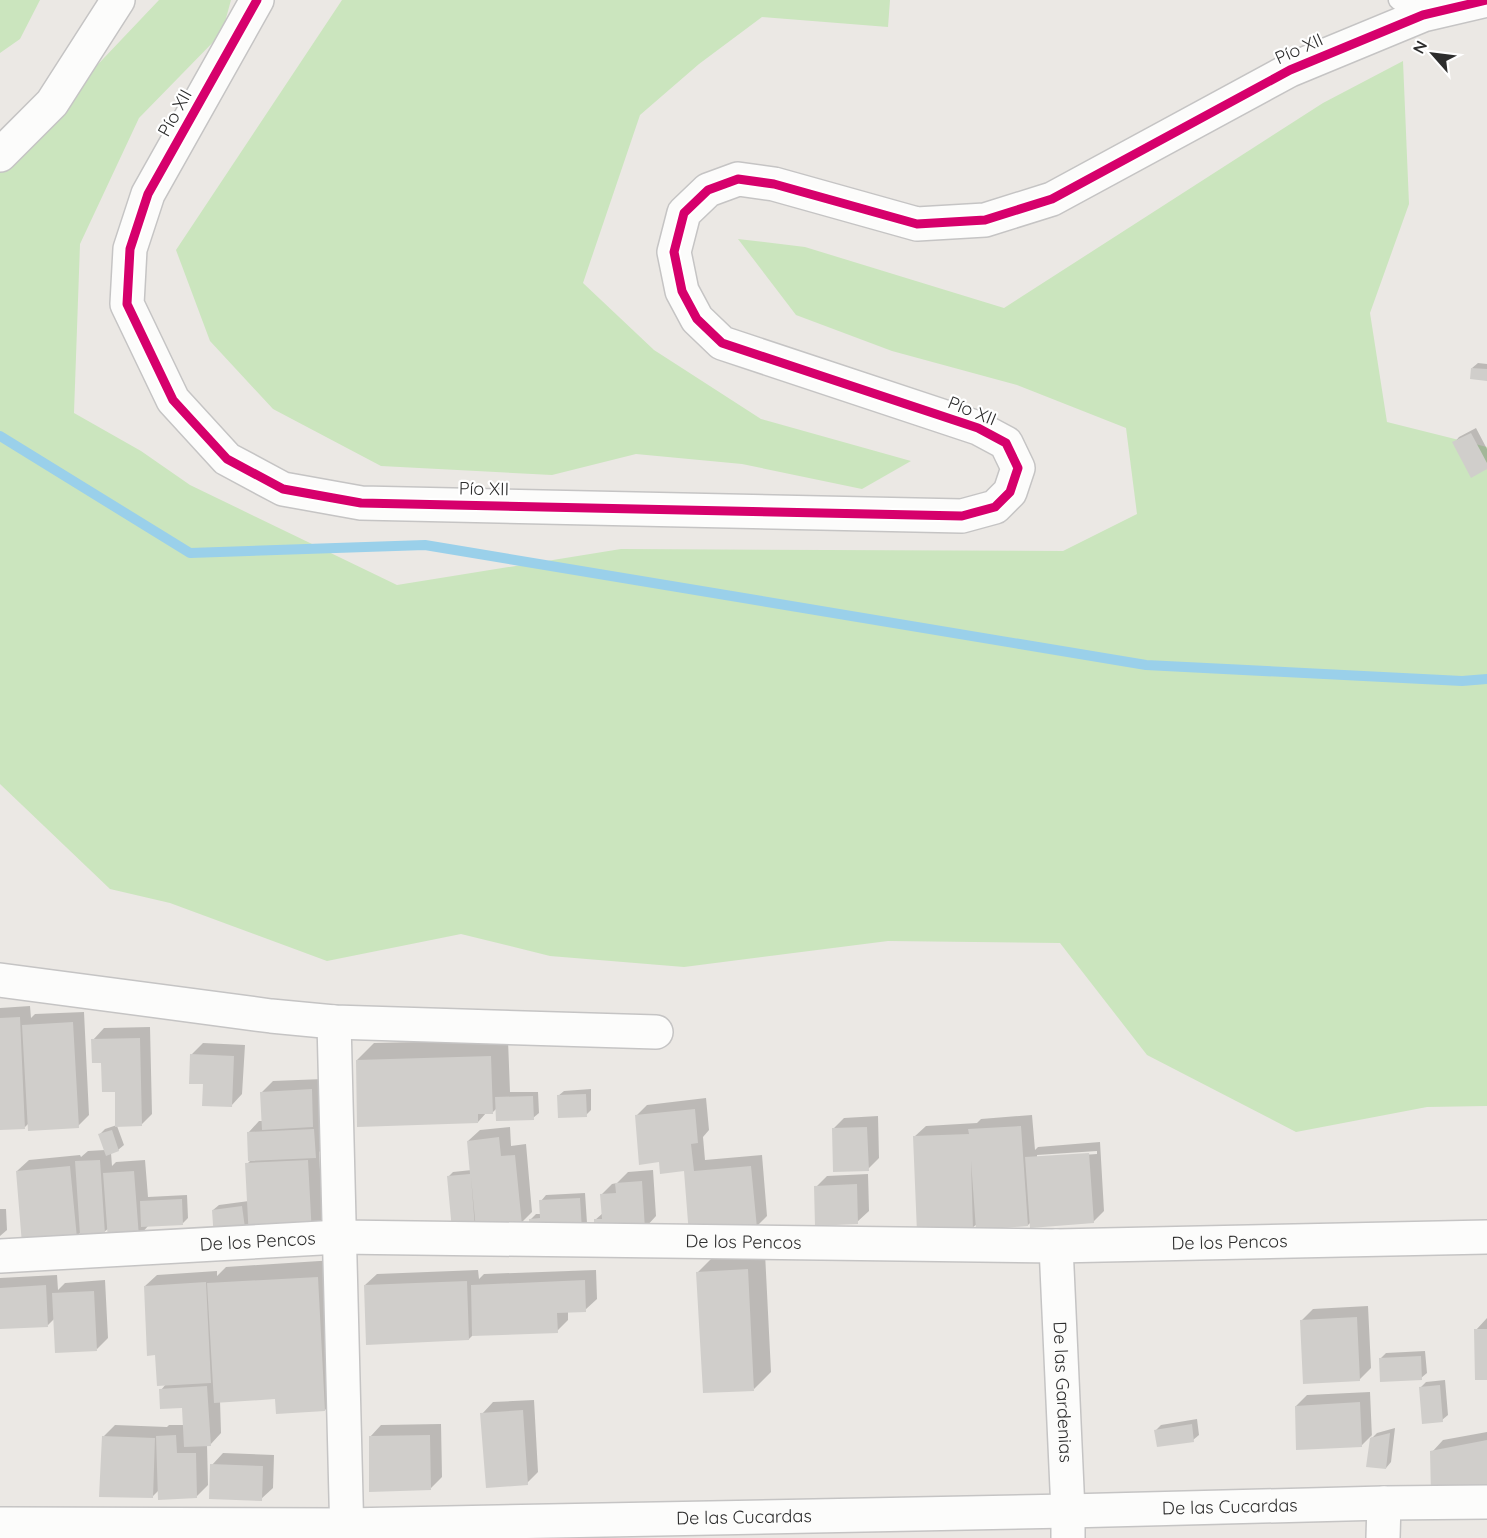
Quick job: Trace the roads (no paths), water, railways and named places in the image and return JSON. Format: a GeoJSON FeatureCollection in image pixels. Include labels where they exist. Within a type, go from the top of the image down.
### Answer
{"type":"FeatureCollection","features":[{"type":"Feature","properties":{"kind":"street"},"geometry":{"type":"LineString","coordinates":[[0,155],[52,103],[118,0]]}},
{"type":"Feature","properties":{"kind":"street","name":"Pío XII"},"geometry":{"type":"LineString","coordinates":[[257,0],[148,194],[130,249],[127,304],[173,400],[228,459],[284,489],[361,503],[962,516],[995,507],[1010,492],[1018,468],[1005,443],[978,428],[722,343],[697,319],[682,291],[674,252],[684,213],[708,190],[738,179],[774,184],[917,224],[985,220],[1052,199],[1290,70],[1411,8],[1487,0]]}},
{"type":"Feature","properties":{"kind":"street"},"geometry":{"type":"LineString","coordinates":[[0,980],[271,1016],[334,1022],[656,1032]]}},
{"type":"Feature","properties":{"kind":"street"},"geometry":{"type":"LineString","coordinates":[[334,1022],[346,1532]]}},
{"type":"Feature","properties":{"kind":"street","name":"De los Pencos"},"geometry":{"type":"LineString","coordinates":[[0,1256],[339,1237],[1056,1246],[1487,1237]]}},
{"type":"Feature","properties":{"kind":"street","name":"De las Gardenias"},"geometry":{"type":"LineString","coordinates":[[1056,1246],[1068,1525]]}},
{"type":"Feature","properties":{"kind":"street","name":"De las Cucardas"},"geometry":{"type":"LineString","coordinates":[[0,1524],[346,1532],[1068,1525],[1384,1503],[1487,1502]]}},
{"type":"Feature","properties":{"kind":"street"},"geometry":{"type":"LineString","coordinates":[[1383,1538],[1384,1503]]}},
{"type":"Feature","properties":{"kind":"waterway"},"geometry":{"type":"LineString","coordinates":[[0,436],[190,553],[425,545],[1146,665],[1462,681],[1487,679]]}}]}
